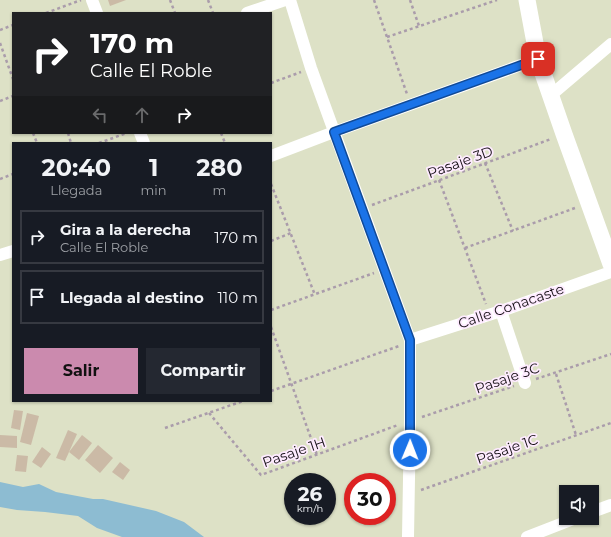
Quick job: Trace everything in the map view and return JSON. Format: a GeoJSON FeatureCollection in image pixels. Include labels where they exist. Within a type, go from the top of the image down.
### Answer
{"type":"FeatureCollection","features":[{"type":"Feature","properties":{"kind":"street"},"geometry":{"type":"LineString","coordinates":[[92,0],[97,12]]}},
{"type":"Feature","properties":{"kind":"street"},"geometry":{"type":"LineString","coordinates":[[249,12],[285,0]]}},
{"type":"Feature","properties":{"kind":"street"},"geometry":{"type":"LineString","coordinates":[[290,0],[311,68],[410,341],[408,537]]}},
{"type":"Feature","properties":{"kind":"street"},"geometry":{"type":"LineString","coordinates":[[527,0],[538,59],[611,264]]}},
{"type":"Feature","properties":{"kind":"street"},"geometry":{"type":"LineString","coordinates":[[550,96],[611,44]]}},
{"type":"Feature","properties":{"kind":"street"},"geometry":{"type":"LineString","coordinates":[[272,156],[538,59]]}},
{"type":"Feature","properties":{"kind":"street"},"geometry":{"type":"LineString","coordinates":[[0,255],[12,251]]}},
{"type":"Feature","properties":{"kind":"street","name":"Calle Conacaste"},"geometry":{"type":"LineString","coordinates":[[410,341],[611,272]]}},
{"type":"Feature","properties":{"kind":"street"},"geometry":{"type":"LineString","coordinates":[[495,312],[524,383]]}},
{"type":"Feature","properties":{"kind":"street"},"geometry":{"type":"LineString","coordinates":[[599,509],[611,504]]}},
{"type":"Feature","properties":{"kind":"street"},"geometry":{"type":"LineString","coordinates":[[527,537],[559,525]]}},
{"type":"Feature","properties":{"kind":"path"},"geometry":{"type":"LineString","coordinates":[[49,12],[81,0]]}},
{"type":"Feature","properties":{"kind":"path"},"geometry":{"type":"LineString","coordinates":[[170,0],[175,12]]}},
{"type":"Feature","properties":{"kind":"path"},"geometry":{"type":"LineString","coordinates":[[208,0],[213,12]]}},
{"type":"Feature","properties":{"kind":"path"},"geometry":{"type":"LineString","coordinates":[[374,0],[411,105]]}},
{"type":"Feature","properties":{"kind":"path"},"geometry":{"type":"LineString","coordinates":[[410,0],[420,26]]}},
{"type":"Feature","properties":{"kind":"path"},"geometry":{"type":"LineString","coordinates":[[387,37],[497,0]]}},
{"type":"Feature","properties":{"kind":"path"},"geometry":{"type":"LineString","coordinates":[[0,30],[12,26]]}},
{"type":"Feature","properties":{"kind":"path"},"geometry":{"type":"LineString","coordinates":[[0,44],[12,76]]}},
{"type":"Feature","properties":{"kind":"path"},"geometry":{"type":"LineString","coordinates":[[272,83],[311,68]]}},
{"type":"Feature","properties":{"kind":"path"},"geometry":{"type":"LineString","coordinates":[[0,101],[12,96]]}},
{"type":"Feature","properties":{"kind":"path"},"geometry":{"type":"LineString","coordinates":[[102,142],[124,134]]}},
{"type":"Feature","properties":{"kind":"path","name":"Pasaje 3D"},"geometry":{"type":"LineString","coordinates":[[362,209],[564,134]]}},
{"type":"Feature","properties":{"kind":"path"},"geometry":{"type":"LineString","coordinates":[[485,163],[513,231]]}},
{"type":"Feature","properties":{"kind":"path"},"geometry":{"type":"LineString","coordinates":[[0,179],[12,174]]}},
{"type":"Feature","properties":{"kind":"path"},"geometry":{"type":"LineString","coordinates":[[439,180],[465,248],[495,312]]}},
{"type":"Feature","properties":{"kind":"path"},"geometry":{"type":"LineString","coordinates":[[272,187],[315,295]]}},
{"type":"Feature","properties":{"kind":"path"},"geometry":{"type":"LineString","coordinates":[[465,248],[589,203]]}},
{"type":"Feature","properties":{"kind":"path"},"geometry":{"type":"LineString","coordinates":[[272,241],[290,233]]}},
{"type":"Feature","properties":{"kind":"path"},"geometry":{"type":"LineString","coordinates":[[272,310],[385,269]]}},
{"type":"Feature","properties":{"kind":"path"},"geometry":{"type":"LineString","coordinates":[[272,330],[317,455]]}},
{"type":"Feature","properties":{"kind":"path"},"geometry":{"type":"LineString","coordinates":[[272,391],[410,341]]}},
{"type":"Feature","properties":{"kind":"path","name":"Pasaje 3C"},"geometry":{"type":"LineString","coordinates":[[410,421],[611,354]]}},
{"type":"Feature","properties":{"kind":"path"},"geometry":{"type":"LineString","coordinates":[[556,374],[576,435]]}},
{"type":"Feature","properties":{"kind":"path"},"geometry":{"type":"LineString","coordinates":[[165,428],[240,402]]}},
{"type":"Feature","properties":{"kind":"path","name":"Pasaje 1H"},"geometry":{"type":"LineString","coordinates":[[209,413],[261,475],[410,421]]}},
{"type":"Feature","properties":{"kind":"path","name":"Pasaje 1C"},"geometry":{"type":"LineString","coordinates":[[409,494],[611,423]]}},
{"type":"Feature","properties":{"kind":"green space"},"geometry":{"type":"Polygon","coordinates":[[[0,0],[611,0],[611,537],[0,537],[0,0]]]}},
{"type":"Feature","properties":{"kind":"water"},"geometry":{"type":"Polygon","coordinates":[[[0,482],[23,487],[39,484],[56,492],[93,499],[103,499],[156,511],[184,522],[204,537],[122,537],[97,528],[78,516],[0,507],[0,482]]]}},
{"type":"Feature","properties":{"kind":"building"},"geometry":{"type":"Polygon","coordinates":[[[108,0],[126,0],[110,6],[108,0]]]}},
{"type":"Feature","properties":{"kind":"building"},"geometry":{"type":"Polygon","coordinates":[[[14,410],[23,411],[20,430],[11,428],[14,410]]]}},
{"type":"Feature","properties":{"kind":"building"},"geometry":{"type":"Polygon","coordinates":[[[27,413],[39,416],[31,445],[20,442],[27,413]]]}},
{"type":"Feature","properties":{"kind":"building"},"geometry":{"type":"Polygon","coordinates":[[[68,430],[77,434],[65,461],[56,458],[68,430]]]}},
{"type":"Feature","properties":{"kind":"building"},"geometry":{"type":"Polygon","coordinates":[[[0,435],[17,436],[17,448],[0,447],[0,435]]]}},
{"type":"Feature","properties":{"kind":"building"},"geometry":{"type":"Polygon","coordinates":[[[82,435],[92,443],[79,460],[69,452],[82,435]]]}},
{"type":"Feature","properties":{"kind":"building"},"geometry":{"type":"Polygon","coordinates":[[[98,445],[113,458],[100,473],[85,460],[98,445]]]}},
{"type":"Feature","properties":{"kind":"building"},"geometry":{"type":"Polygon","coordinates":[[[42,447],[51,454],[41,468],[32,462],[42,447]]]}},
{"type":"Feature","properties":{"kind":"building"},"geometry":{"type":"Polygon","coordinates":[[[17,455],[28,456],[26,472],[15,471],[17,455]]]}},
{"type":"Feature","properties":{"kind":"building"},"geometry":{"type":"Polygon","coordinates":[[[120,462],[130,470],[123,480],[112,472],[120,462]]]}},
{"type":"Feature","properties":{"kind":"route"},"geometry":{"type":"LineString","coordinates":[[410,450],[411,342],[334,132],[538,59]]}}]}
